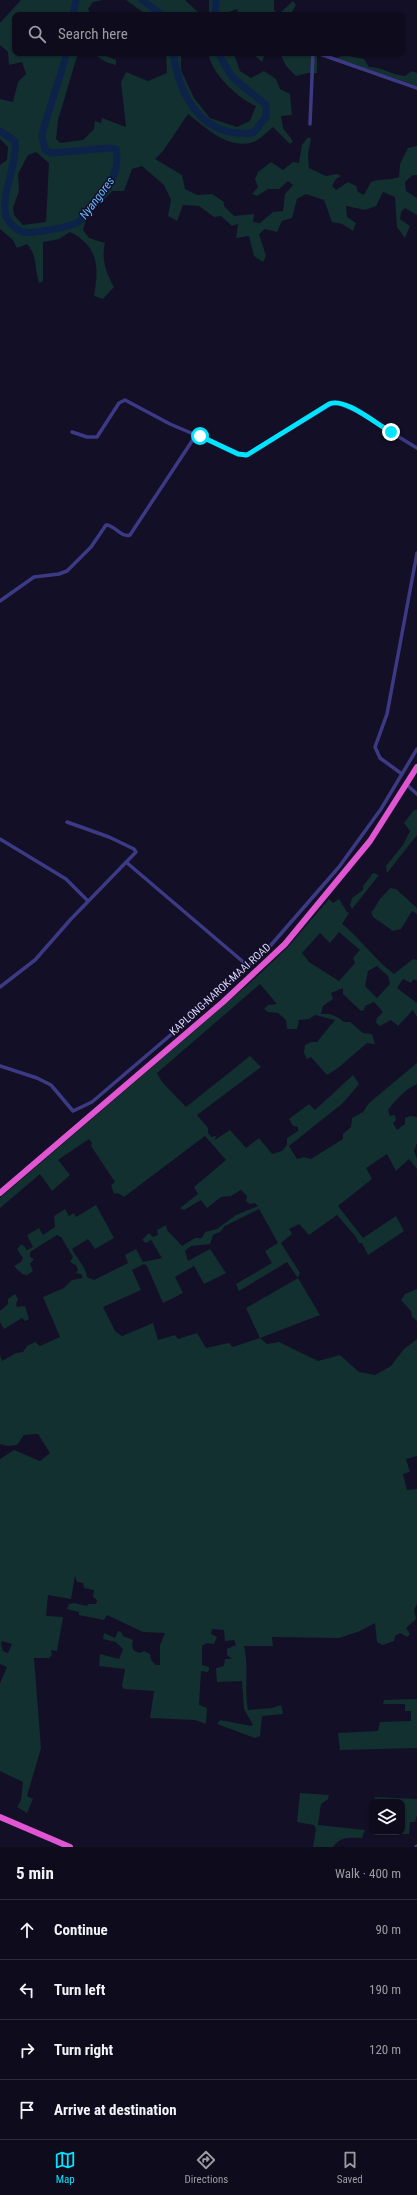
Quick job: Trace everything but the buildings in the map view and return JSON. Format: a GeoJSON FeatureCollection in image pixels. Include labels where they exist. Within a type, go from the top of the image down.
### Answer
{"type":"FeatureCollection","features":[{"type":"Feature","properties":{"kind":"highway","name":"KAPLONG-NAROK-MAAI ROAD"},"geometry":{"type":"LineString","coordinates":[[0,1193],[223,1002],[285,944],[366,846],[407,785],[417,767]]}},
{"type":"Feature","properties":{"kind":"highway"},"geometry":{"type":"LineString","coordinates":[[0,1817],[70,1847]]}},
{"type":"Feature","properties":{"kind":"street"},"geometry":{"type":"LineString","coordinates":[[310,124],[313,56]]}},
{"type":"Feature","properties":{"kind":"street"},"geometry":{"type":"LineString","coordinates":[[326,56],[417,88]]}},
{"type":"Feature","properties":{"kind":"street"},"geometry":{"type":"LineString","coordinates":[[72,432],[87,437],[97,437],[119,403],[125,400],[170,424],[238,454],[247,455],[329,404],[339,402],[417,448]]}},
{"type":"Feature","properties":{"kind":"street"},"geometry":{"type":"LineString","coordinates":[[0,601],[34,577],[59,574],[67,571],[91,547],[106,525],[127,536],[130,535],[196,435]]}},
{"type":"Feature","properties":{"kind":"street"},"geometry":{"type":"LineString","coordinates":[[402,774],[380,758],[375,747],[387,714],[417,553]]}},
{"type":"Feature","properties":{"kind":"street"},"geometry":{"type":"LineString","coordinates":[[0,1066],[37,1078],[51,1085],[60,1094],[68,1108],[73,1111],[78,1110],[103,1093],[271,945],[332,876],[358,842],[381,810],[417,749]]}},
{"type":"Feature","properties":{"kind":"street"},"geometry":{"type":"LineString","coordinates":[[407,785],[417,794]]}},
{"type":"Feature","properties":{"kind":"street"},"geometry":{"type":"LineString","coordinates":[[0,987],[35,960],[88,901],[135,853],[136,850],[109,837],[67,822]]}},
{"type":"Feature","properties":{"kind":"street"},"geometry":{"type":"LineString","coordinates":[[0,839],[60,875],[88,901]]}},
{"type":"Feature","properties":{"kind":"street"},"geometry":{"type":"LineString","coordinates":[[358,842],[366,846]]}},
{"type":"Feature","properties":{"kind":"street"},"geometry":{"type":"LineString","coordinates":[[126,862],[248,966]]}},
{"type":"Feature","properties":{"kind":"street"},"geometry":{"type":"LineString","coordinates":[[310,901],[316,907]]}},
{"type":"Feature","properties":{"kind":"green space"},"geometry":{"type":"Polygon","coordinates":[[[21,0],[103,0],[93,2],[88,9],[90,12],[12,12],[12,56],[77,56],[58,120],[56,139],[60,143],[83,140],[94,129],[95,121],[101,123],[102,118],[126,127],[121,82],[126,72],[148,81],[167,73],[166,56],[181,56],[181,70],[194,98],[210,118],[237,127],[250,121],[256,106],[241,97],[226,84],[214,68],[209,56],[235,56],[240,71],[251,78],[264,71],[276,79],[280,89],[290,94],[292,115],[281,116],[283,128],[293,141],[290,144],[273,127],[253,142],[241,144],[233,142],[216,135],[188,114],[163,151],[155,159],[182,175],[185,189],[197,195],[212,194],[224,202],[224,206],[234,216],[254,214],[253,222],[260,223],[273,212],[283,211],[285,194],[293,185],[288,181],[279,189],[268,189],[257,196],[252,194],[258,187],[255,179],[258,172],[271,162],[283,170],[293,162],[299,163],[302,145],[308,137],[311,139],[308,154],[309,168],[326,176],[337,174],[341,176],[336,179],[332,186],[336,190],[348,182],[356,186],[358,192],[364,195],[371,182],[399,177],[400,164],[408,148],[417,146],[417,175],[413,175],[405,182],[406,191],[417,198],[417,215],[405,208],[401,212],[400,219],[410,226],[405,238],[397,227],[395,197],[383,192],[376,206],[365,210],[346,206],[347,217],[356,223],[353,231],[342,224],[332,222],[324,200],[306,194],[297,199],[292,218],[282,221],[277,232],[265,229],[259,234],[266,256],[263,262],[254,256],[249,236],[236,238],[238,224],[232,226],[221,216],[214,217],[199,206],[183,205],[177,221],[168,216],[171,200],[164,185],[142,166],[132,169],[124,191],[112,191],[87,217],[83,230],[89,238],[105,243],[105,265],[114,287],[103,299],[94,296],[96,286],[96,267],[92,251],[87,244],[70,232],[59,239],[43,242],[43,281],[39,283],[33,253],[27,244],[17,248],[13,240],[0,229],[0,165],[7,160],[8,147],[0,139],[0,99],[13,102],[18,82],[26,74],[22,62],[9,65],[8,52],[0,45],[0,23],[21,0]],[[36,152],[28,155],[18,174],[19,191],[13,208],[14,215],[23,225],[46,222],[49,163],[36,152]]]}},
{"type":"Feature","properties":{"kind":"green space"},"geometry":{"type":"Polygon","coordinates":[[[126,0],[185,0],[198,12],[173,11],[143,12],[126,0]]]}},
{"type":"Feature","properties":{"kind":"green space"},"geometry":{"type":"Polygon","coordinates":[[[209,0],[274,0],[274,11],[277,12],[238,12],[237,9],[229,12],[209,12],[209,0]]]}},
{"type":"Feature","properties":{"kind":"green space"},"geometry":{"type":"Polygon","coordinates":[[[293,1],[296,5],[292,12],[281,12],[293,1]]]}},
{"type":"Feature","properties":{"kind":"green space"},"geometry":{"type":"Polygon","coordinates":[[[97,56],[106,56],[116,60],[116,65],[106,62],[97,56]]]}},
{"type":"Feature","properties":{"kind":"green space"},"geometry":{"type":"Polygon","coordinates":[[[255,56],[264,56],[262,62],[255,56]]]}},
{"type":"Feature","properties":{"kind":"green space"},"geometry":{"type":"Polygon","coordinates":[[[281,56],[317,56],[317,73],[308,73],[296,76],[286,66],[281,56]]]}},
{"type":"Feature","properties":{"kind":"green space"},"geometry":{"type":"Polygon","coordinates":[[[349,56],[364,59],[369,67],[378,68],[405,76],[412,71],[417,73],[417,86],[336,58],[349,56]]]}},
{"type":"Feature","properties":{"kind":"green space"},"geometry":{"type":"Polygon","coordinates":[[[414,810],[417,810],[417,835],[387,873],[386,866],[403,845],[410,831],[404,823],[414,810]]]}},
{"type":"Feature","properties":{"kind":"green space"},"geometry":{"type":"Polygon","coordinates":[[[373,873],[379,875],[352,909],[350,905],[352,898],[363,890],[363,886],[373,873]]]}},
{"type":"Feature","properties":{"kind":"green space"},"geometry":{"type":"Polygon","coordinates":[[[390,888],[396,889],[417,908],[417,914],[412,911],[401,929],[393,931],[373,917],[371,912],[390,888]]]}},
{"type":"Feature","properties":{"kind":"green space"},"geometry":{"type":"Polygon","coordinates":[[[329,899],[333,903],[339,899],[349,913],[342,924],[394,974],[413,959],[417,960],[417,981],[414,979],[411,983],[403,979],[397,988],[417,1003],[417,1017],[413,1010],[398,1026],[391,1020],[380,1026],[376,1023],[377,1018],[383,1012],[374,1002],[365,1006],[364,1010],[361,1011],[343,994],[343,988],[331,993],[333,999],[323,1006],[321,1014],[333,1015],[344,1022],[350,1022],[363,1033],[372,1034],[375,1044],[367,1043],[338,1068],[327,1075],[311,1057],[307,1059],[304,1053],[305,1045],[311,1042],[317,1042],[335,1020],[315,1015],[309,1019],[299,1020],[297,1029],[287,1029],[286,1020],[278,1013],[268,1012],[264,1009],[268,1005],[277,1004],[260,984],[157,1073],[162,1082],[186,1107],[250,1056],[261,1067],[197,1115],[208,1128],[208,1133],[211,1137],[216,1136],[215,1140],[230,1130],[246,1148],[259,1138],[272,1154],[282,1151],[287,1145],[287,1138],[298,1131],[298,1127],[293,1126],[289,1119],[309,1104],[315,1110],[353,1075],[359,1084],[343,1103],[289,1146],[297,1159],[304,1157],[311,1159],[343,1139],[343,1134],[351,1127],[352,1118],[363,1112],[369,1103],[417,1063],[417,1084],[401,1095],[388,1110],[390,1116],[395,1115],[396,1120],[393,1123],[397,1130],[405,1124],[405,1118],[410,1116],[417,1117],[417,1143],[414,1151],[417,1159],[417,1169],[409,1159],[396,1171],[387,1154],[366,1168],[372,1179],[338,1206],[363,1238],[396,1216],[404,1231],[368,1255],[362,1243],[359,1243],[356,1237],[337,1215],[309,1235],[299,1224],[289,1229],[292,1234],[281,1243],[300,1273],[298,1278],[287,1262],[239,1291],[236,1284],[272,1263],[265,1251],[278,1243],[259,1209],[225,1226],[220,1232],[213,1235],[210,1244],[191,1246],[185,1251],[188,1261],[210,1249],[226,1273],[204,1284],[194,1266],[175,1277],[183,1293],[163,1303],[147,1266],[144,1264],[132,1270],[141,1290],[103,1307],[115,1331],[122,1336],[153,1323],[158,1340],[175,1335],[178,1339],[197,1333],[206,1348],[229,1343],[233,1347],[260,1338],[267,1344],[279,1342],[318,1361],[340,1355],[359,1372],[375,1375],[391,1366],[404,1349],[417,1339],[417,1456],[406,1459],[410,1472],[403,1474],[407,1490],[417,1489],[417,1604],[414,1610],[416,1619],[406,1628],[410,1634],[407,1637],[400,1633],[395,1636],[394,1641],[383,1645],[377,1642],[375,1623],[360,1631],[339,1638],[272,1637],[273,1646],[244,1646],[248,1710],[272,1708],[281,1705],[283,1714],[262,1716],[260,1736],[255,1738],[217,1724],[220,1720],[251,1726],[253,1725],[244,1709],[242,1681],[217,1682],[216,1668],[224,1666],[225,1659],[232,1659],[227,1655],[227,1649],[236,1645],[234,1640],[225,1641],[224,1630],[212,1629],[211,1634],[217,1637],[214,1644],[207,1643],[202,1646],[202,1665],[209,1667],[209,1670],[208,1672],[201,1671],[199,1705],[207,1708],[206,1724],[195,1720],[150,1718],[154,1691],[124,1689],[122,1686],[125,1669],[99,1666],[100,1654],[119,1659],[123,1649],[116,1642],[103,1639],[104,1633],[115,1638],[118,1631],[121,1632],[123,1636],[133,1640],[132,1646],[134,1651],[140,1653],[144,1651],[150,1654],[151,1660],[156,1665],[160,1665],[160,1645],[165,1633],[143,1632],[107,1615],[104,1620],[79,1615],[79,1612],[67,1609],[69,1604],[74,1603],[87,1606],[88,1604],[96,1604],[97,1600],[93,1597],[94,1590],[84,1588],[83,1583],[77,1582],[75,1576],[71,1599],[48,1595],[46,1616],[63,1617],[57,1651],[51,1650],[52,1655],[49,1658],[34,1658],[41,1748],[27,1796],[33,1799],[27,1813],[17,1807],[21,1800],[23,1782],[0,1771],[0,1683],[7,1667],[0,1664],[0,1459],[14,1450],[40,1461],[50,1453],[38,1434],[24,1435],[17,1445],[7,1446],[0,1444],[0,1355],[2,1361],[16,1353],[23,1352],[27,1346],[35,1342],[40,1346],[60,1337],[43,1297],[64,1288],[72,1280],[83,1278],[81,1274],[76,1273],[78,1270],[76,1265],[70,1262],[73,1257],[61,1237],[57,1235],[30,1252],[30,1257],[34,1259],[30,1264],[33,1271],[27,1275],[22,1274],[14,1266],[21,1262],[23,1258],[17,1249],[22,1244],[27,1250],[33,1247],[27,1235],[39,1228],[43,1235],[55,1227],[54,1216],[65,1209],[69,1216],[74,1213],[76,1217],[96,1205],[114,1238],[95,1249],[88,1239],[72,1249],[83,1266],[87,1277],[94,1280],[128,1263],[125,1255],[136,1249],[143,1262],[162,1258],[151,1240],[146,1243],[142,1240],[149,1233],[153,1237],[158,1235],[157,1230],[166,1225],[167,1230],[182,1246],[195,1238],[202,1238],[205,1232],[217,1229],[236,1215],[258,1206],[255,1203],[250,1204],[246,1201],[247,1196],[241,1190],[231,1196],[221,1197],[207,1208],[201,1200],[184,1210],[180,1208],[198,1194],[194,1187],[226,1160],[205,1136],[124,1197],[118,1193],[114,1194],[111,1185],[115,1182],[91,1146],[92,1143],[89,1139],[58,1160],[70,1175],[52,1191],[40,1174],[0,1208],[0,1198],[251,982],[288,947],[329,899]],[[339,932],[330,943],[320,933],[302,953],[309,962],[339,981],[355,963],[353,958],[360,950],[339,932]],[[377,966],[368,971],[365,986],[377,998],[390,984],[388,976],[377,966]],[[2,1641],[1,1644],[3,1651],[8,1653],[12,1644],[2,1641]]]}},
{"type":"Feature","properties":{"kind":"green space"},"geometry":{"type":"Polygon","coordinates":[[[298,1278],[320,1315],[260,1338],[246,1308],[298,1278]]]}},
{"type":"Feature","properties":{"kind":"green space"},"geometry":{"type":"Polygon","coordinates":[[[417,1289],[417,1321],[412,1317],[411,1311],[401,1300],[405,1294],[417,1289]]]}},
{"type":"Feature","properties":{"kind":"green space"},"geometry":{"type":"Polygon","coordinates":[[[15,1294],[18,1299],[16,1304],[17,1307],[25,1306],[29,1319],[25,1321],[22,1318],[4,1329],[0,1322],[0,1311],[8,1304],[8,1299],[15,1294]]]}},
{"type":"Feature","properties":{"kind":"green space"},"geometry":{"type":"Polygon","coordinates":[[[417,1699],[417,1748],[340,1750],[338,1733],[378,1731],[380,1722],[411,1721],[411,1711],[405,1711],[405,1704],[383,1704],[384,1700],[417,1699]]]}},
{"type":"Feature","properties":{"kind":"green space"},"geometry":{"type":"Polygon","coordinates":[[[300,1793],[329,1795],[328,1799],[321,1804],[318,1825],[365,1830],[362,1838],[343,1839],[336,1843],[333,1847],[313,1847],[316,1829],[314,1825],[297,1822],[300,1793]]]}},
{"type":"Feature","properties":{"kind":"green space"},"geometry":{"type":"Polygon","coordinates":[[[375,1797],[417,1799],[417,1815],[415,1822],[410,1822],[409,1834],[405,1834],[405,1799],[375,1799],[375,1797]]]}},
{"type":"Feature","properties":{"kind":"waterway","name":"Nyangores"},"geometry":{"type":"LineString","coordinates":[[74,12],[76,0]]}},
{"type":"Feature","properties":{"kind":"waterway","name":"Nyangores"},"geometry":{"type":"LineString","coordinates":[[142,0],[158,12]]}},
{"type":"Feature","properties":{"kind":"waterway","name":"Nyangores"},"geometry":{"type":"LineString","coordinates":[[215,12],[216,0]]}},
{"type":"Feature","properties":{"kind":"waterway","name":"Nyangores"},"geometry":{"type":"LineString","coordinates":[[0,131],[15,141],[14,160],[5,198],[6,216],[10,223],[20,231],[28,232],[58,228],[79,222],[106,189],[114,175],[117,159],[116,149],[108,148],[52,153],[45,150],[42,136],[44,127],[66,56]]}},
{"type":"Feature","properties":{"kind":"waterway","name":"Nyangores"},"geometry":{"type":"LineString","coordinates":[[174,56],[181,85],[196,112],[207,122],[220,129],[235,133],[253,133],[266,117],[266,105],[232,77],[220,56]]}},
{"type":"Feature","properties":{"kind":"route"},"geometry":{"type":"LineString","coordinates":[[200,436],[245,456],[329,404],[335,402],[345,405],[391,432]]}}]}
